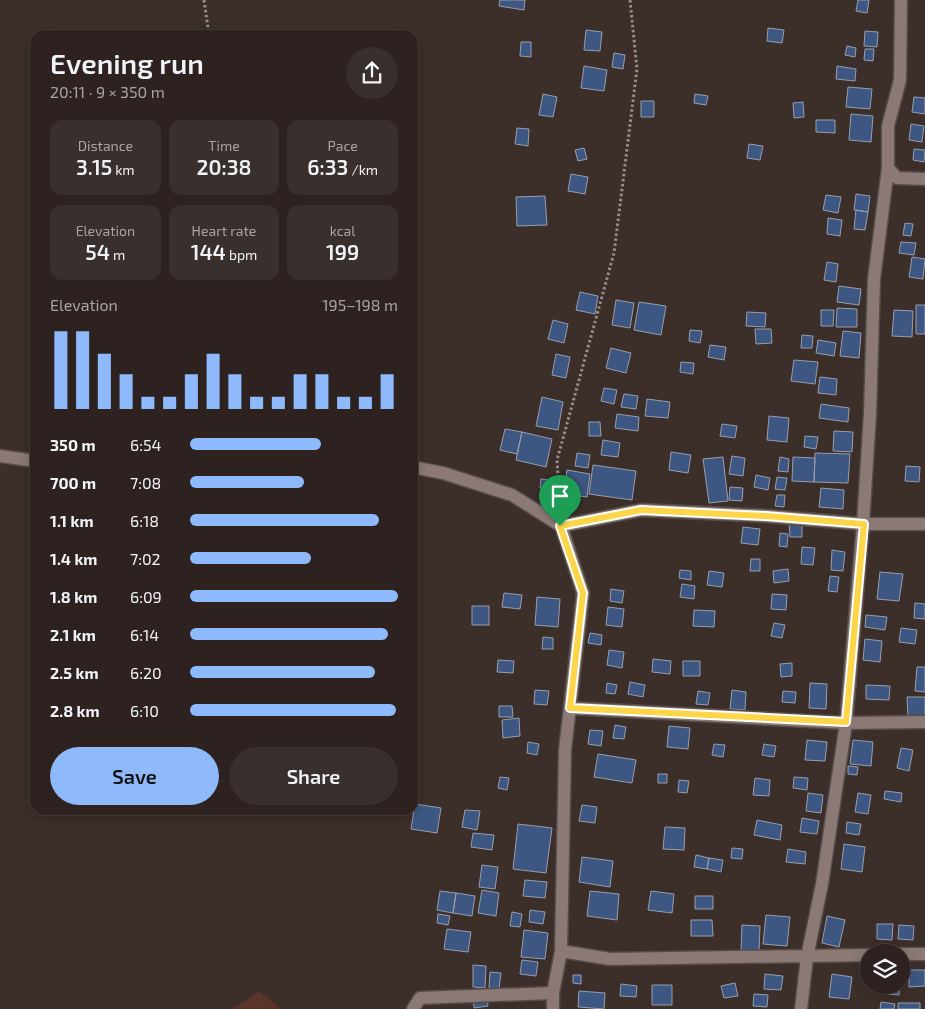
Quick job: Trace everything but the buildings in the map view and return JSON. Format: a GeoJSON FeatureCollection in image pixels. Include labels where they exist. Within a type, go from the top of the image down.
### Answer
{"type":"FeatureCollection","features":[{"type":"Feature","properties":{"kind":"street"},"geometry":{"type":"LineString","coordinates":[[801,1009],[806,957],[822,884],[846,722],[864,524],[870,414],[874,278],[888,168],[888,126],[900,80],[901,0]]}},
{"type":"Feature","properties":{"kind":"street"},"geometry":{"type":"LineString","coordinates":[[888,168],[897,178],[925,179]]}},
{"type":"Feature","properties":{"kind":"street"},"geometry":{"type":"LineString","coordinates":[[0,456],[30,460]]}},
{"type":"Feature","properties":{"kind":"street"},"geometry":{"type":"LineString","coordinates":[[418,468],[443,473],[512,495],[560,526],[583,593],[565,750],[561,951],[553,993],[553,1009]]}},
{"type":"Feature","properties":{"kind":"street"},"geometry":{"type":"LineString","coordinates":[[560,526],[641,510],[766,516],[864,524],[925,524]]}},
{"type":"Feature","properties":{"kind":"street"},"geometry":{"type":"LineString","coordinates":[[570,708],[846,722],[925,722]]}},
{"type":"Feature","properties":{"kind":"street"},"geometry":{"type":"LineString","coordinates":[[561,951],[610,959],[860,955]]}},
{"type":"Feature","properties":{"kind":"street"},"geometry":{"type":"LineString","coordinates":[[910,954],[925,954]]}},
{"type":"Feature","properties":{"kind":"street"},"geometry":{"type":"LineString","coordinates":[[414,1009],[420,998],[553,993]]}},
{"type":"Feature","properties":{"kind":"path"},"geometry":{"type":"LineString","coordinates":[[204,0],[208,30]]}},
{"type":"Feature","properties":{"kind":"path"},"geometry":{"type":"LineString","coordinates":[[560,526],[557,460],[614,253],[637,69],[630,0]]}},
{"type":"Feature","properties":{"kind":"shaded area"},"geometry":{"type":"Polygon","coordinates":[[[259,991],[281,1009],[233,1009],[259,991]]]}},
{"type":"Feature","properties":{"kind":"route"},"geometry":{"type":"LineString","coordinates":[[641,510],[766,516],[864,524],[846,722],[570,708],[583,593],[560,526],[641,510]]}}]}
